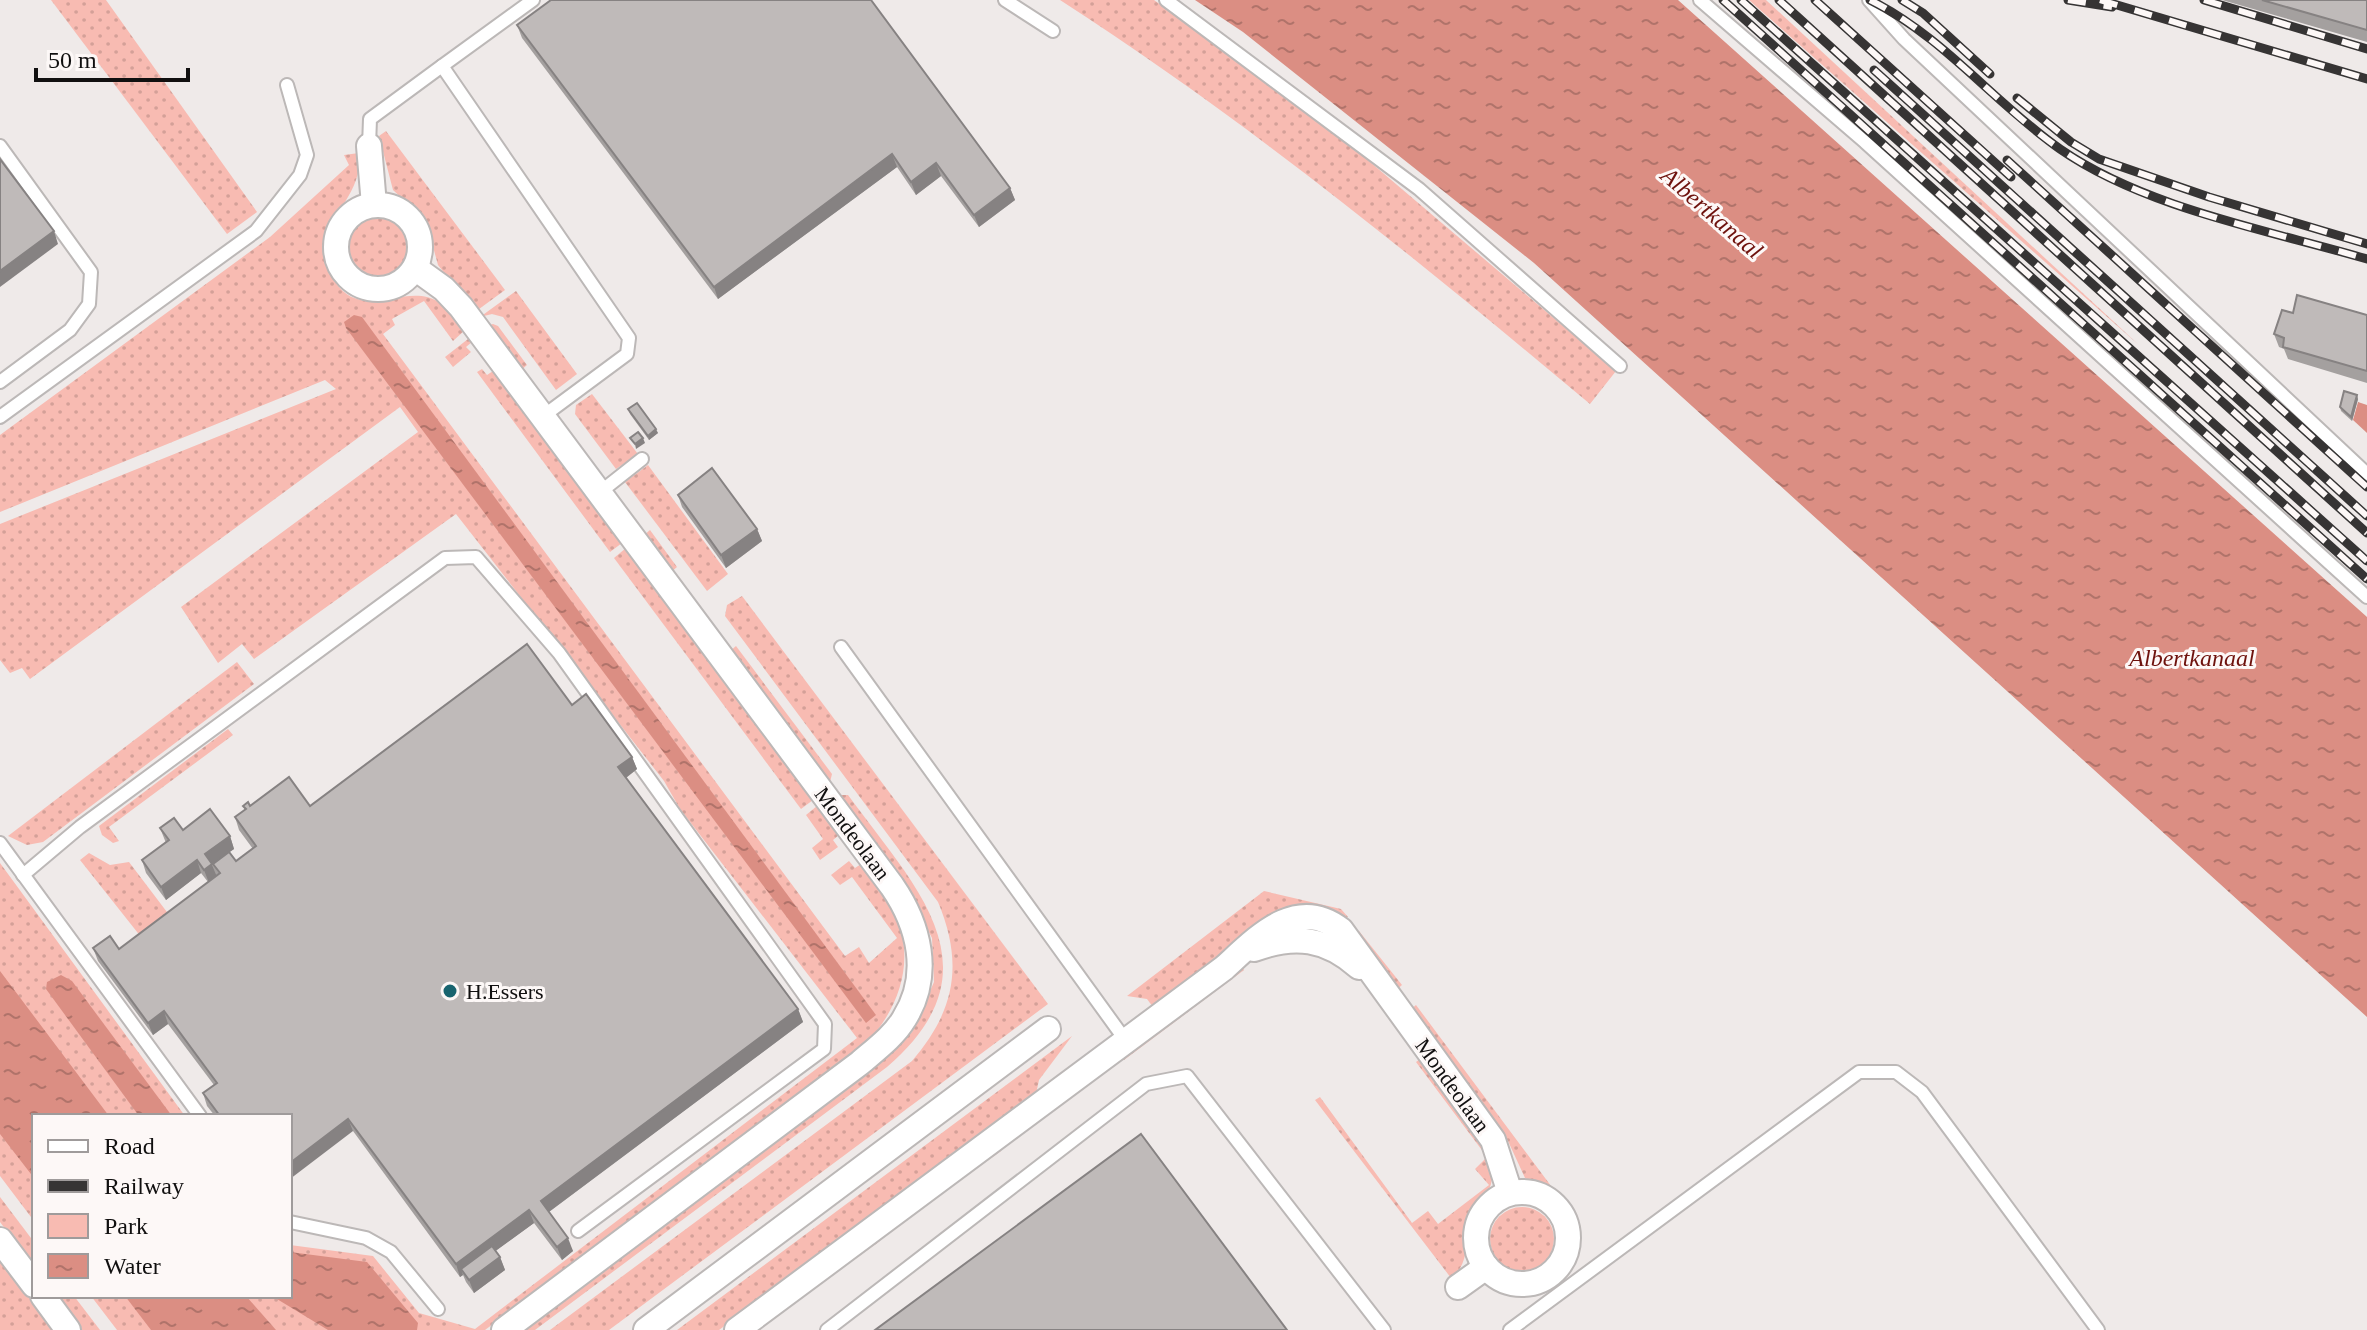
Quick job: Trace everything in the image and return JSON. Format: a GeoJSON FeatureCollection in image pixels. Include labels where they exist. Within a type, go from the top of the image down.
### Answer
{"type":"FeatureCollection","features":[{"type":"Feature","properties":{"kind":"street"},"geometry":{"type":"LineString","coordinates":[[369,146],[374,205]]}},
{"type":"Feature","properties":{"kind":"street"},"geometry":{"type":"LineString","coordinates":[[374,205],[397,209],[414,224],[421,246],[415,268],[397,285],[373,289],[350,280],[337,259],[338,234],[352,214],[374,205]]}},
{"type":"Feature","properties":{"kind":"street","name":"Mondeolaan"},"geometry":{"type":"LineString","coordinates":[[415,268],[444,289],[461,307],[904,903],[917,933],[918,979],[903,1021],[860,1063],[504,1330]]}},
{"type":"Feature","properties":{"kind":"street","name":"Mondeolaan"},"geometry":{"type":"LineString","coordinates":[[1126,1041],[1240,953],[1287,939],[1313,940],[1345,955],[1380,985],[1493,1140],[1510,1193]]}},
{"type":"Feature","properties":{"kind":"street"},"geometry":{"type":"LineString","coordinates":[[646,1330],[1048,1029]]}},
{"type":"Feature","properties":{"kind":"street"},"geometry":{"type":"LineString","coordinates":[[737,1330],[1126,1041]]}},
{"type":"Feature","properties":{"kind":"street"},"geometry":{"type":"LineString","coordinates":[[1510,1193],[1536,1194],[1556,1207],[1567,1235],[1565,1256],[1553,1272],[1526,1283],[1505,1281],[1486,1267],[1477,1243],[1479,1221],[1490,1204],[1510,1193]]}},
{"type":"Feature","properties":{"kind":"street"},"geometry":{"type":"LineString","coordinates":[[0,1240],[32,1282]]}},
{"type":"Feature","properties":{"kind":"street"},"geometry":{"type":"LineString","coordinates":[[1458,1287],[1486,1267]]}},
{"type":"Feature","properties":{"kind":"street"},"geometry":{"type":"LineString","coordinates":[[44,1298],[68,1330]]}},
{"type":"Feature","properties":{"kind":"lane"},"geometry":{"type":"LineString","coordinates":[[369,146],[370,119],[533,0]]}},
{"type":"Feature","properties":{"kind":"lane"},"geometry":{"type":"LineString","coordinates":[[1005,0],[1053,31]]}},
{"type":"Feature","properties":{"kind":"lane"},"geometry":{"type":"LineString","coordinates":[[1166,0],[1419,189],[1620,366]]}},
{"type":"Feature","properties":{"kind":"lane"},"geometry":{"type":"LineString","coordinates":[[1700,0],[1865,142],[2367,597]]}},
{"type":"Feature","properties":{"kind":"lane"},"geometry":{"type":"LineString","coordinates":[[1869,0],[1904,39],[2367,474]]}},
{"type":"Feature","properties":{"kind":"lane"},"geometry":{"type":"LineString","coordinates":[[442,66],[629,338],[627,354],[542,417]]}},
{"type":"Feature","properties":{"kind":"lane"},"geometry":{"type":"LineString","coordinates":[[0,417],[256,231],[300,175],[307,155],[287,85]]}},
{"type":"Feature","properties":{"kind":"lane"},"geometry":{"type":"LineString","coordinates":[[0,146],[91,272],[89,304],[70,330],[0,382]]}},
{"type":"Feature","properties":{"kind":"lane"},"geometry":{"type":"LineString","coordinates":[[599,493],[642,459]]}},
{"type":"Feature","properties":{"kind":"lane"},"geometry":{"type":"LineString","coordinates":[[23,875],[80,827],[445,558],[476,557],[559,653],[825,1024],[824,1049],[578,1231]]}},
{"type":"Feature","properties":{"kind":"lane"},"geometry":{"type":"LineString","coordinates":[[841,647],[1126,1041]]}},
{"type":"Feature","properties":{"kind":"lane"},"geometry":{"type":"LineString","coordinates":[[0,843],[199,1114]]}},
{"type":"Feature","properties":{"kind":"lane"},"geometry":{"type":"LineString","coordinates":[[1510,1330],[1859,1072],[1896,1072],[1922,1092],[2098,1330]]}},
{"type":"Feature","properties":{"kind":"lane"},"geometry":{"type":"LineString","coordinates":[[827,1330],[1146,1084],[1187,1076],[1384,1330]]}},
{"type":"Feature","properties":{"kind":"lane"},"geometry":{"type":"LineString","coordinates":[[292,1222],[366,1238],[391,1252],[438,1309]]}},
{"type":"Feature","properties":{"kind":"green space"},"geometry":{"type":"Polygon","coordinates":[[[51,0],[106,0],[257,212],[227,234],[51,0]]]}},
{"type":"Feature","properties":{"kind":"green space"},"geometry":{"type":"Polygon","coordinates":[[[1060,0],[1154,0],[1271,84],[1363,156],[1616,371],[1590,404],[1397,245],[1265,143],[1060,0]]]}},
{"type":"Feature","properties":{"kind":"green space"},"geometry":{"type":"Polygon","coordinates":[[[1749,0],[1766,0],[2140,346],[1749,0]]]}},
{"type":"Feature","properties":{"kind":"green space"},"geometry":{"type":"Polygon","coordinates":[[[386,131],[505,290],[475,312],[438,265],[426,221],[393,190],[379,136],[386,131]]]}},
{"type":"Feature","properties":{"kind":"green space"},"geometry":{"type":"Polygon","coordinates":[[[359,153],[358,172],[326,235],[323,251],[327,268],[340,288],[351,297],[363,300],[428,297],[450,313],[464,331],[453,341],[424,301],[392,319],[395,325],[383,334],[845,956],[859,947],[869,963],[897,938],[852,877],[840,885],[831,875],[849,861],[855,868],[861,864],[896,915],[903,940],[903,973],[886,1018],[865,1045],[485,1330],[117,1330],[93,1298],[292,1298],[292,1245],[373,1256],[419,1313],[475,1329],[857,1038],[680,809],[664,781],[456,514],[254,659],[242,644],[218,663],[181,607],[418,432],[400,407],[30,679],[22,668],[10,673],[0,660],[0,524],[336,389],[325,380],[0,512],[0,435],[270,237],[349,165],[344,155],[359,153]]]}},
{"type":"Feature","properties":{"kind":"green space"},"geometry":{"type":"Polygon","coordinates":[[[377,216],[389,218],[399,225],[406,235],[406,259],[399,269],[389,276],[377,278],[365,276],[355,269],[348,259],[346,247],[348,235],[355,225],[365,218],[377,216]]]}},
{"type":"Feature","properties":{"kind":"green space"},"geometry":{"type":"Polygon","coordinates":[[[516,291],[577,374],[556,390],[503,317],[492,314],[480,317],[516,291]]]}},
{"type":"Feature","properties":{"kind":"green space"},"geometry":{"type":"Polygon","coordinates":[[[486,326],[498,326],[527,365],[520,371],[486,326]]]}},
{"type":"Feature","properties":{"kind":"green space"},"geometry":{"type":"Polygon","coordinates":[[[468,339],[472,342],[466,347],[471,352],[453,367],[445,357],[468,339]]]}},
{"type":"Feature","properties":{"kind":"green space"},"geometry":{"type":"Polygon","coordinates":[[[482,369],[487,375],[493,371],[622,543],[610,552],[477,372],[482,369]]]}},
{"type":"Feature","properties":{"kind":"green space"},"geometry":{"type":"Polygon","coordinates":[[[592,394],[638,454],[616,469],[575,414],[576,405],[592,394]]]}},
{"type":"Feature","properties":{"kind":"green space"},"geometry":{"type":"Polygon","coordinates":[[[648,465],[728,574],[707,591],[625,482],[648,465]]]}},
{"type":"Feature","properties":{"kind":"green space"},"geometry":{"type":"Polygon","coordinates":[[[650,530],[677,567],[670,573],[643,536],[650,530]]]}},
{"type":"Feature","properties":{"kind":"green space"},"geometry":{"type":"Polygon","coordinates":[[[626,548],[813,800],[801,809],[614,558],[626,548]]]}},
{"type":"Feature","properties":{"kind":"green space"},"geometry":{"type":"Polygon","coordinates":[[[742,596],[1048,1004],[609,1330],[550,1330],[912,1061],[938,1024],[951,986],[951,946],[938,902],[725,616],[727,605],[742,596]]]}},
{"type":"Feature","properties":{"kind":"green space"},"geometry":{"type":"Polygon","coordinates":[[[736,646],[832,774],[829,786],[729,652],[736,646]]]}},
{"type":"Feature","properties":{"kind":"green space"},"geometry":{"type":"Polygon","coordinates":[[[237,662],[254,684],[43,842],[27,845],[8,836],[237,662]]]}},
{"type":"Feature","properties":{"kind":"green space"},"geometry":{"type":"Polygon","coordinates":[[[228,729],[233,735],[109,827],[119,841],[113,843],[102,835],[99,826],[228,729]]]}},
{"type":"Feature","properties":{"kind":"green space"},"geometry":{"type":"Polygon","coordinates":[[[835,795],[848,795],[899,862],[936,928],[943,962],[939,996],[921,1031],[887,1067],[535,1330],[519,1330],[839,1092],[912,1032],[934,982],[932,938],[912,900],[835,795]]]}},
{"type":"Feature","properties":{"kind":"green space"},"geometry":{"type":"Polygon","coordinates":[[[817,806],[839,835],[833,840],[838,847],[820,860],[812,848],[823,839],[806,815],[817,806]]]}},
{"type":"Feature","properties":{"kind":"green space"},"geometry":{"type":"Polygon","coordinates":[[[89,853],[110,865],[129,862],[173,920],[145,942],[80,860],[89,853]]]}},
{"type":"Feature","properties":{"kind":"green space"},"geometry":{"type":"Polygon","coordinates":[[[0,863],[184,1114],[32,1114],[32,1218],[0,1176],[0,863]]]}},
{"type":"Feature","properties":{"kind":"green space"},"geometry":{"type":"Polygon","coordinates":[[[1264,891],[1341,909],[1348,917],[1341,921],[1329,912],[1153,1007],[1147,999],[1127,996],[1264,891]]]}},
{"type":"Feature","properties":{"kind":"green space"},"geometry":{"type":"Polygon","coordinates":[[[1359,931],[1402,985],[1396,990],[1354,935],[1359,931]]]}},
{"type":"Feature","properties":{"kind":"green space"},"geometry":{"type":"Polygon","coordinates":[[[1243,968],[1124,1060],[1122,1058],[1243,968]]]}},
{"type":"Feature","properties":{"kind":"green space"},"geometry":{"type":"Polygon","coordinates":[[[1416,1005],[1560,1198],[1525,1178],[1508,1141],[1410,1010],[1416,1005]]]}},
{"type":"Feature","properties":{"kind":"green space"},"geometry":{"type":"Polygon","coordinates":[[[1072,1036],[1039,1080],[1036,1094],[719,1330],[677,1330],[1072,1036]]]}},
{"type":"Feature","properties":{"kind":"green space"},"geometry":{"type":"Polygon","coordinates":[[[1420,1059],[1486,1148],[1492,1167],[1491,1185],[1472,1219],[1462,1265],[1451,1278],[1315,1100],[1320,1097],[1412,1223],[1428,1211],[1438,1224],[1489,1185],[1475,1169],[1487,1157],[1416,1062],[1420,1059]]]}},
{"type":"Feature","properties":{"kind":"green space"},"geometry":{"type":"Polygon","coordinates":[[[999,1149],[1001,1151],[881,1236],[999,1149]]]}},
{"type":"Feature","properties":{"kind":"green space"},"geometry":{"type":"Polygon","coordinates":[[[0,1197],[32,1239],[32,1264],[0,1222],[0,1197]]]}},
{"type":"Feature","properties":{"kind":"green space"},"geometry":{"type":"Polygon","coordinates":[[[1522,1207],[1540,1213],[1548,1221],[1554,1239],[1548,1257],[1540,1265],[1522,1271],[1504,1265],[1496,1257],[1490,1239],[1496,1221],[1504,1213],[1522,1207]]]}},
{"type":"Feature","properties":{"kind":"green space"},"geometry":{"type":"Polygon","coordinates":[[[879,1239],[880,1241],[755,1330],[879,1239]]]}},
{"type":"Feature","properties":{"kind":"green space"},"geometry":{"type":"Polygon","coordinates":[[[0,1259],[54,1330],[0,1330],[0,1259]]]}},
{"type":"Feature","properties":{"kind":"green space"},"geometry":{"type":"Polygon","coordinates":[[[57,1298],[76,1298],[100,1330],[81,1330],[57,1298]]]}},
{"type":"Feature","properties":{"kind":"water","name":"Albertkanaal"},"geometry":{"type":"Polygon","coordinates":[[[1195,0],[1678,0],[2367,617],[2367,1017],[1534,263],[1243,32],[1195,0]]]}},
{"type":"Feature","properties":{"kind":"water"},"geometry":{"type":"Polygon","coordinates":[[[354,315],[362,317],[876,1015],[866,1023],[346,328],[344,322],[354,315]]]}},
{"type":"Feature","properties":{"kind":"water"},"geometry":{"type":"Polygon","coordinates":[[[2358,402],[2367,405],[2367,433],[2353,420],[2358,402]]]}},
{"type":"Feature","properties":{"kind":"water"},"geometry":{"type":"Polygon","coordinates":[[[0,971],[107,1114],[32,1114],[32,1175],[0,1134],[0,971]]]}},
{"type":"Feature","properties":{"kind":"water"},"geometry":{"type":"Polygon","coordinates":[[[61,975],[72,981],[171,1114],[138,1114],[46,989],[47,982],[61,975]]]}},
{"type":"Feature","properties":{"kind":"water"},"geometry":{"type":"Polygon","coordinates":[[[292,1252],[367,1262],[418,1323],[417,1330],[328,1330],[275,1298],[292,1298],[292,1252]]]}},
{"type":"Feature","properties":{"kind":"water"},"geometry":{"type":"Polygon","coordinates":[[[127,1298],[248,1298],[276,1330],[151,1330],[127,1298]]]}},
{"type":"Feature","properties":{"kind":"building"},"geometry":{"type":"Polygon","coordinates":[[[551,0],[871,0],[1010,188],[974,215],[936,163],[911,182],[892,154],[714,287],[517,25],[551,0]]]}},
{"type":"Feature","properties":{"kind":"building"},"geometry":{"type":"Polygon","coordinates":[[[2262,0],[2367,0],[2367,30],[2262,0]]]}},
{"type":"Feature","properties":{"kind":"building"},"geometry":{"type":"Polygon","coordinates":[[[0,159],[54,231],[0,271],[0,159]]]}},
{"type":"Feature","properties":{"kind":"building"},"geometry":{"type":"Polygon","coordinates":[[[2297,295],[2367,315],[2367,371],[2283,347],[2284,338],[2274,334],[2282,310],[2293,313],[2297,295]]]}},
{"type":"Feature","properties":{"kind":"building"},"geometry":{"type":"Polygon","coordinates":[[[2344,391],[2357,395],[2351,417],[2340,407],[2344,391]]]}},
{"type":"Feature","properties":{"kind":"building"},"geometry":{"type":"Polygon","coordinates":[[[637,403],[656,429],[648,436],[628,409],[637,403]]]}},
{"type":"Feature","properties":{"kind":"building"},"geometry":{"type":"Polygon","coordinates":[[[638,432],[643,438],[635,444],[630,438],[638,432]]]}},
{"type":"Feature","properties":{"kind":"building"},"geometry":{"type":"Polygon","coordinates":[[[712,468],[757,529],[721,555],[678,495],[712,468]]]}},
{"type":"Feature","properties":{"kind":"building","name":"H.Essers"},"geometry":{"type":"Polygon","coordinates":[[[527,644],[572,705],[586,694],[632,757],[618,767],[798,1009],[541,1201],[568,1238],[557,1247],[529,1210],[456,1264],[348,1119],[292,1161],[292,1114],[219,1114],[203,1093],[217,1083],[164,1011],[148,1023],[93,948],[110,936],[119,949],[220,873],[213,864],[229,852],[236,861],[256,846],[235,817],[246,809],[243,806],[248,802],[250,806],[289,777],[310,806],[527,644]]]}},
{"type":"Feature","properties":{"kind":"building"},"geometry":{"type":"Polygon","coordinates":[[[210,809],[230,836],[205,854],[212,864],[204,870],[197,860],[161,887],[142,860],[169,840],[160,828],[174,818],[183,830],[210,809]]]}},
{"type":"Feature","properties":{"kind":"building"},"geometry":{"type":"Polygon","coordinates":[[[1141,1134],[1287,1330],[875,1330],[1141,1134]]]}},
{"type":"Feature","properties":{"kind":"building"},"geometry":{"type":"Polygon","coordinates":[[[492,1246],[500,1257],[469,1280],[461,1269],[492,1246]]]}},
{"type":"Feature","properties":{"kind":"railway"},"geometry":{"type":"LineString","coordinates":[[1723,0],[2367,579]]}},
{"type":"Feature","properties":{"kind":"railway"},"geometry":{"type":"LineString","coordinates":[[1741,0],[2367,561]]}},
{"type":"Feature","properties":{"kind":"railway"},"geometry":{"type":"LineString","coordinates":[[1779,0],[2367,533]]}},
{"type":"Feature","properties":{"kind":"railway"},"geometry":{"type":"LineString","coordinates":[[1815,0],[2011,177]]}},
{"type":"Feature","properties":{"kind":"railway"},"geometry":{"type":"LineString","coordinates":[[1870,0],[1921,32],[2036,131],[2094,169],[2168,202],[2367,259]]}},
{"type":"Feature","properties":{"kind":"railway"},"geometry":{"type":"LineString","coordinates":[[1902,0],[1923,13],[1990,74]]}},
{"type":"Feature","properties":{"kind":"railway"},"geometry":{"type":"LineString","coordinates":[[2068,0],[2112,7]]}},
{"type":"Feature","properties":{"kind":"railway"},"geometry":{"type":"LineString","coordinates":[[2100,0],[2367,79]]}},
{"type":"Feature","properties":{"kind":"railway"},"geometry":{"type":"LineString","coordinates":[[2204,0],[2367,49]]}},
{"type":"Feature","properties":{"kind":"railway"},"geometry":{"type":"LineString","coordinates":[[1874,70],[2367,516]]}},
{"type":"Feature","properties":{"kind":"railway"},"geometry":{"type":"LineString","coordinates":[[2017,98],[2071,142],[2099,159],[2209,197],[2367,244]]}},
{"type":"Feature","properties":{"kind":"railway"},"geometry":{"type":"LineString","coordinates":[[2007,160],[2367,487]]}},
{"type":"Feature","properties":{"kind":"place","name":"H.Essers"},"geometry":{"type":"Point","coordinates":[450,991]}}]}
